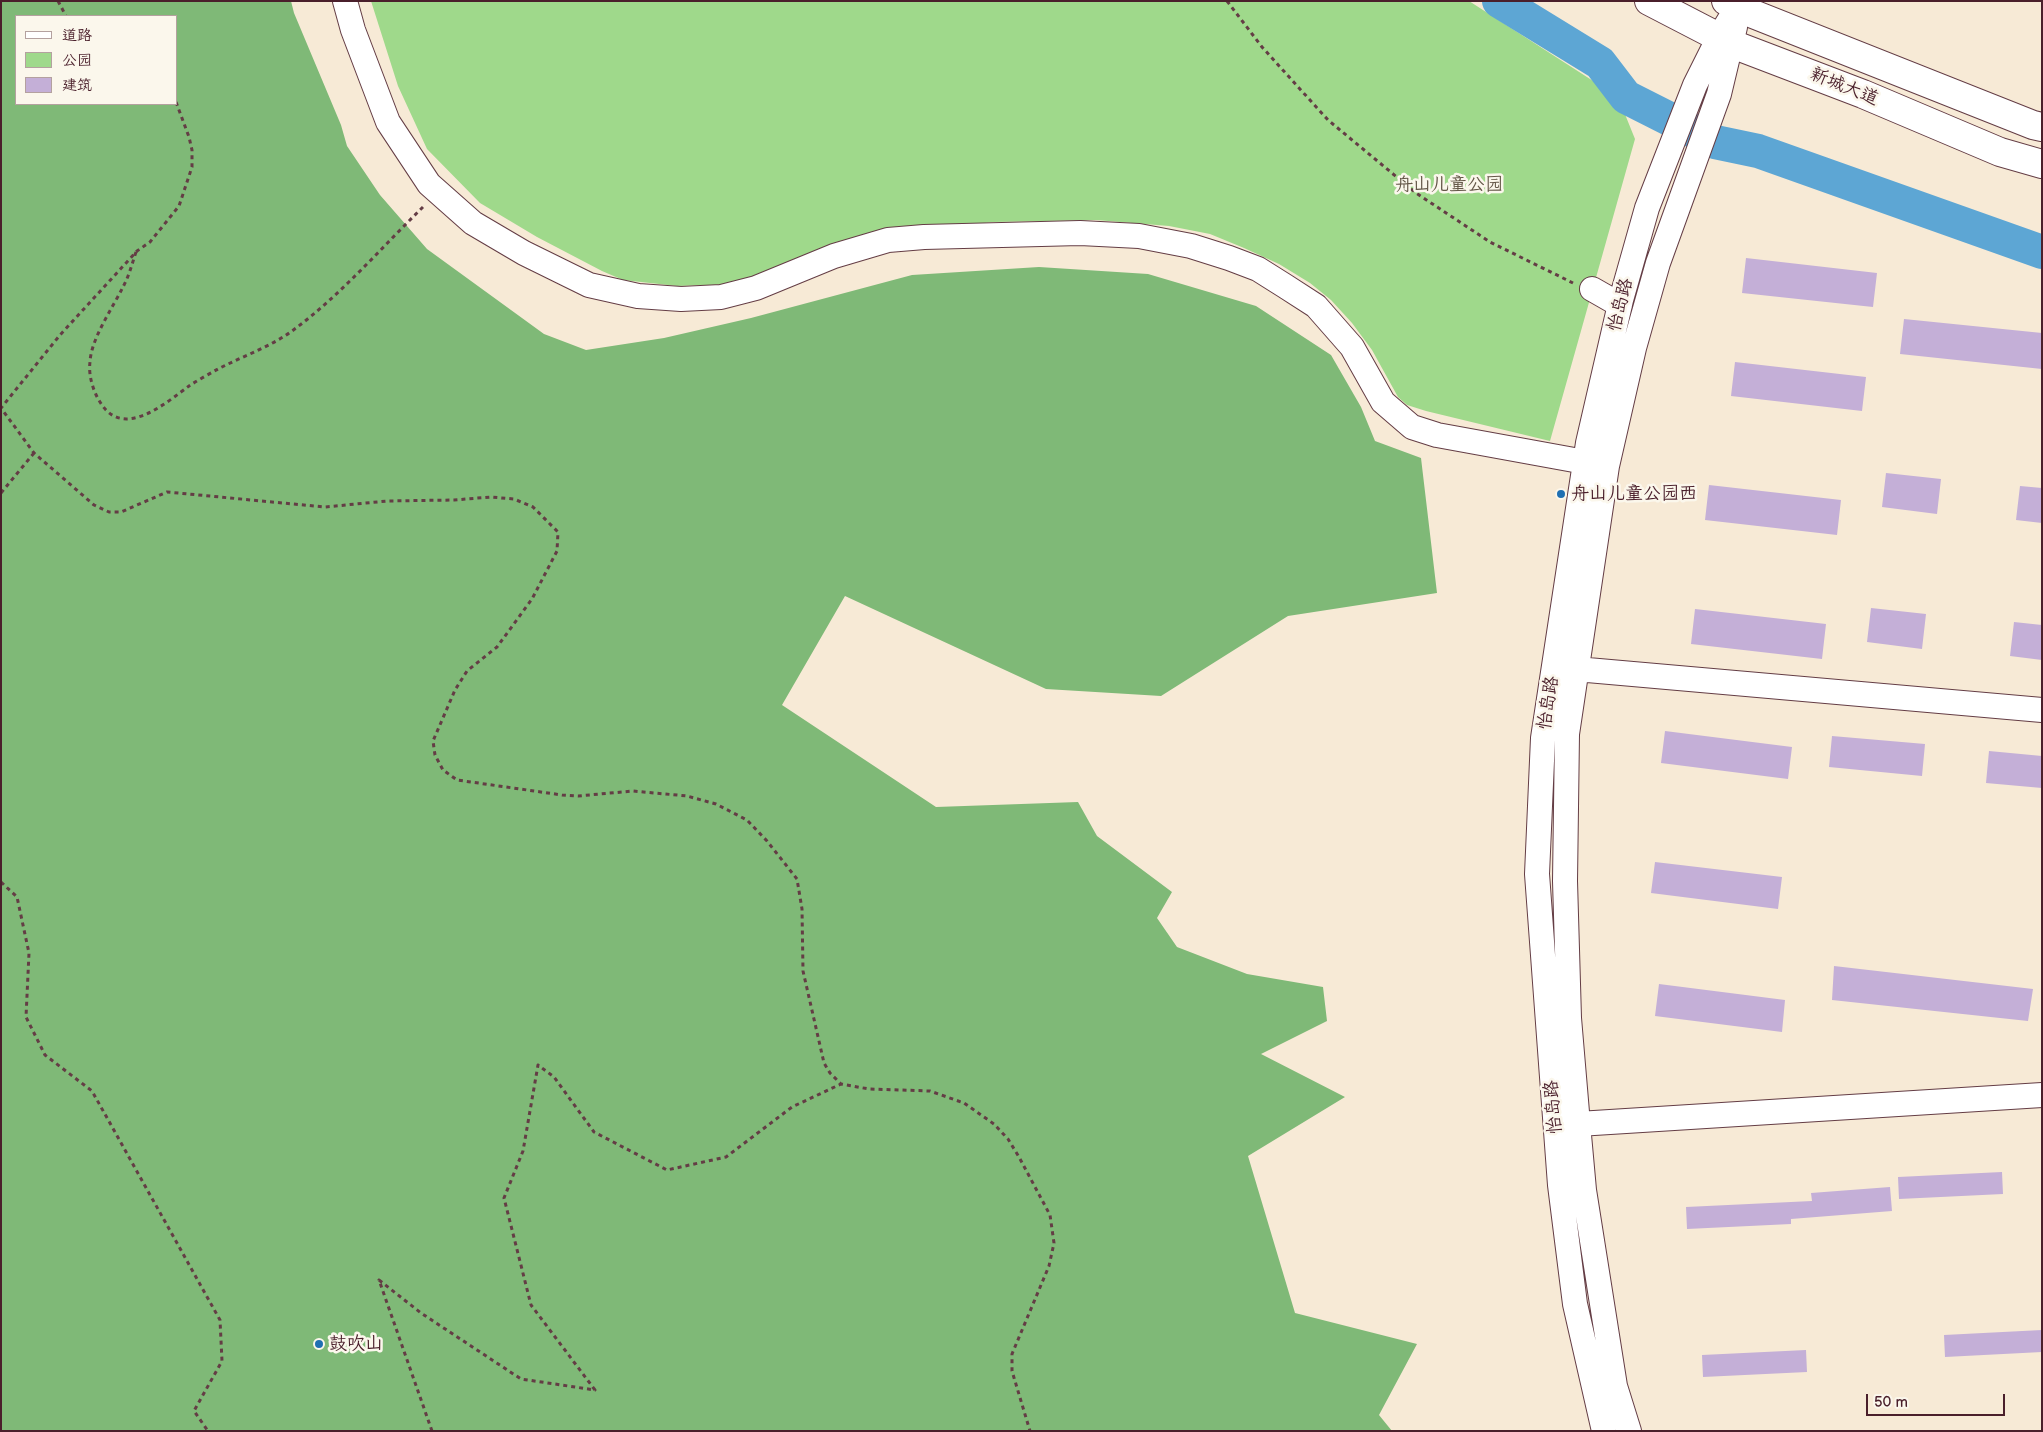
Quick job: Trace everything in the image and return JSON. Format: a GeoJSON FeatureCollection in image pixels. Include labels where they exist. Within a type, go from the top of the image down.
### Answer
{"type":"FeatureCollection","features":[{"type":"Feature","properties":{"kind":"main road","name":"新城大道"},"geometry":{"type":"LineString","coordinates":[[1650,1],[1726,40],[1863,94],[2000,152],[2042,164]]}},
{"type":"Feature","properties":{"kind":"main road","name":"新城大道"},"geometry":{"type":"LineString","coordinates":[[1735,3],[2042,127]]}},
{"type":"Feature","properties":{"kind":"street"},"geometry":{"type":"LineString","coordinates":[[345,1],[353,30],[388,122],[429,184],[473,223],[524,253],[589,285],[638,296],[681,299],[721,297],[756,288],[834,256],[888,240],[924,237],[1080,233],[1139,236],[1191,246],[1258,269],[1316,306],[1352,347],[1383,402],[1412,427],[1437,435],[1596,464]]}},
{"type":"Feature","properties":{"kind":"street","name":"怡岛路"},"geometry":{"type":"LineString","coordinates":[[1604,1431],[1575,1304],[1560,1185],[1537,874],[1543,738],[1596,464],[1588,443],[1620,305],[1647,208],[1695,85],[1726,40],[1735,3]]}},
{"type":"Feature","properties":{"kind":"street"},"geometry":{"type":"LineString","coordinates":[[1629,1431],[1615,1386],[1584,1190],[1578,1124],[1569,1018],[1565,881],[1567,734],[1576,669],[1596,464],[1634,348],[1658,263],[1719,94],[1726,40]]}},
{"type":"Feature","properties":{"kind":"street"},"geometry":{"type":"LineString","coordinates":[[1592,289],[1620,305]]}},
{"type":"Feature","properties":{"kind":"street"},"geometry":{"type":"LineString","coordinates":[[1576,669],[2042,710]]}},
{"type":"Feature","properties":{"kind":"street"},"geometry":{"type":"LineString","coordinates":[[1578,1124],[2042,1095]]}},
{"type":"Feature","properties":{"kind":"path"},"geometry":{"type":"LineString","coordinates":[[58,1],[65,15]]}},
{"type":"Feature","properties":{"kind":"path"},"geometry":{"type":"LineString","coordinates":[[1227,1],[1262,47],[1328,120],[1416,193],[1490,242],[1578,286],[1592,289]]}},
{"type":"Feature","properties":{"kind":"path"},"geometry":{"type":"LineString","coordinates":[[177,105],[190,144],[192,167],[179,206],[150,242],[137,250],[60,335],[1,408],[34,453],[94,505],[109,512],[121,512],[167,492],[325,507],[388,501],[454,500],[491,497],[514,500],[533,507],[558,532],[557,551],[532,599],[516,624],[497,647],[467,671],[455,690],[433,741],[435,755],[442,770],[457,780],[488,786],[570,795],[633,791],[687,796],[716,804],[747,820],[767,841],[797,879],[802,909],[803,971],[824,1062],[830,1073],[841,1084],[869,1089],[930,1091],[964,1103],[994,1124],[1008,1139],[1050,1215],[1054,1243],[1049,1266],[1012,1354],[1012,1371],[1030,1431]]}},
{"type":"Feature","properties":{"kind":"path"},"geometry":{"type":"LineString","coordinates":[[137,250],[124,285],[92,345],[89,364],[96,396],[106,412],[120,418],[141,417],[155,411],[191,385],[219,368],[249,355],[292,331],[340,290],[438,191]]}},
{"type":"Feature","properties":{"kind":"path"},"geometry":{"type":"LineString","coordinates":[[1,493],[34,453]]}},
{"type":"Feature","properties":{"kind":"path"},"geometry":{"type":"LineString","coordinates":[[1,882],[17,897],[29,953],[26,1017],[45,1055],[92,1092],[220,1320],[222,1361],[194,1412],[208,1431]]}},
{"type":"Feature","properties":{"kind":"path"},"geometry":{"type":"LineString","coordinates":[[432,1431],[378,1280],[421,1313],[521,1379],[595,1390],[531,1305],[504,1198],[523,1151],[538,1065],[554,1077],[594,1132],[667,1170],[726,1157],[792,1107],[841,1084]]}},
{"type":"Feature","properties":{"kind":"green space"},"geometry":{"type":"Polygon","coordinates":[[[1,1],[291,1],[294,13],[341,125],[347,146],[380,195],[427,249],[544,334],[586,350],[664,338],[751,318],[912,275],[1039,267],[1148,274],[1256,306],[1331,355],[1361,407],[1375,441],[1421,458],[1437,593],[1288,616],[1161,696],[1046,689],[845,596],[782,705],[936,807],[1078,802],[1097,836],[1172,892],[1157,918],[1177,947],[1247,974],[1323,987],[1327,1021],[1261,1054],[1345,1097],[1248,1156],[1295,1313],[1417,1344],[1379,1415],[1392,1431],[1,1431],[1,1]]]}},
{"type":"Feature","properties":{"kind":"green space","name":"舟山儿童公园"},"geometry":{"type":"Polygon","coordinates":[[[371,1],[1469,1],[1618,97],[1635,139],[1550,441],[1407,405],[1398,397],[1372,350],[1352,323],[1331,300],[1310,283],[1279,264],[1210,234],[1169,226],[1096,220],[994,222],[887,233],[740,284],[677,286],[623,280],[537,237],[480,203],[427,149],[398,86],[371,1]]]}},
{"type":"Feature","properties":{"kind":"building"},"geometry":{"type":"Polygon","coordinates":[[[1746,258],[1877,273],[1873,307],[1742,293],[1746,258]]]}},
{"type":"Feature","properties":{"kind":"building"},"geometry":{"type":"Polygon","coordinates":[[[1904,319],[2042,333],[2042,369],[1900,354],[1904,319]]]}},
{"type":"Feature","properties":{"kind":"building"},"geometry":{"type":"Polygon","coordinates":[[[1735,362],[1866,377],[1862,411],[1731,396],[1735,362]]]}},
{"type":"Feature","properties":{"kind":"building"},"geometry":{"type":"Polygon","coordinates":[[[1886,473],[1941,479],[1937,514],[1882,507],[1886,473]]]}},
{"type":"Feature","properties":{"kind":"building"},"geometry":{"type":"Polygon","coordinates":[[[1709,485],[1841,500],[1837,535],[1705,520],[1709,485]]]}},
{"type":"Feature","properties":{"kind":"building"},"geometry":{"type":"Polygon","coordinates":[[[2020,486],[2042,488],[2042,523],[2016,520],[2020,486]]]}},
{"type":"Feature","properties":{"kind":"building"},"geometry":{"type":"Polygon","coordinates":[[[1871,608],[1926,614],[1922,649],[1867,642],[1871,608]]]}},
{"type":"Feature","properties":{"kind":"building"},"geometry":{"type":"Polygon","coordinates":[[[1695,609],[1826,624],[1822,659],[1691,644],[1695,609]]]}},
{"type":"Feature","properties":{"kind":"building"},"geometry":{"type":"Polygon","coordinates":[[[2014,622],[2042,625],[2042,660],[2010,656],[2014,622]]]}},
{"type":"Feature","properties":{"kind":"building"},"geometry":{"type":"Polygon","coordinates":[[[1665,731],[1792,747],[1788,779],[1661,763],[1665,731]]]}},
{"type":"Feature","properties":{"kind":"building"},"geometry":{"type":"Polygon","coordinates":[[[1832,736],[1925,744],[1922,776],[1829,767],[1832,736]]]}},
{"type":"Feature","properties":{"kind":"building"},"geometry":{"type":"Polygon","coordinates":[[[1989,751],[2042,756],[2042,788],[1986,783],[1989,751]]]}},
{"type":"Feature","properties":{"kind":"building"},"geometry":{"type":"Polygon","coordinates":[[[1655,862],[1782,877],[1778,909],[1651,893],[1655,862]]]}},
{"type":"Feature","properties":{"kind":"building"},"geometry":{"type":"Polygon","coordinates":[[[1834,966],[2033,989],[2028,1021],[1832,1000],[1834,966]]]}},
{"type":"Feature","properties":{"kind":"building"},"geometry":{"type":"Polygon","coordinates":[[[1659,984],[1785,1000],[1782,1032],[1655,1016],[1659,984]]]}},
{"type":"Feature","properties":{"kind":"building"},"geometry":{"type":"Polygon","coordinates":[[[2002,1172],[2003,1194],[1899,1199],[1898,1177],[2002,1172]]]}},
{"type":"Feature","properties":{"kind":"building"},"geometry":{"type":"Polygon","coordinates":[[[1890,1187],[1892,1211],[1791,1219],[1791,1224],[1687,1229],[1686,1207],[1812,1201],[1811,1193],[1890,1187]]]}},
{"type":"Feature","properties":{"kind":"building"},"geometry":{"type":"Polygon","coordinates":[[[2042,1330],[2042,1352],[1945,1357],[1944,1335],[2042,1330]]]}},
{"type":"Feature","properties":{"kind":"building"},"geometry":{"type":"Polygon","coordinates":[[[1806,1350],[1807,1372],[1703,1377],[1702,1355],[1806,1350]]]}},
{"type":"Feature","properties":{"kind":"waterway"},"geometry":{"type":"LineString","coordinates":[[1499,1],[1600,63],[1626,97],[1715,142],[1758,151],[2042,252]]}},
{"type":"Feature","properties":{"kind":"place","name":"舟山儿童公园西"},"geometry":{"type":"Point","coordinates":[1561,494]}},
{"type":"Feature","properties":{"kind":"place","name":"鼓吹山"},"geometry":{"type":"Point","coordinates":[319,1344]}}]}
